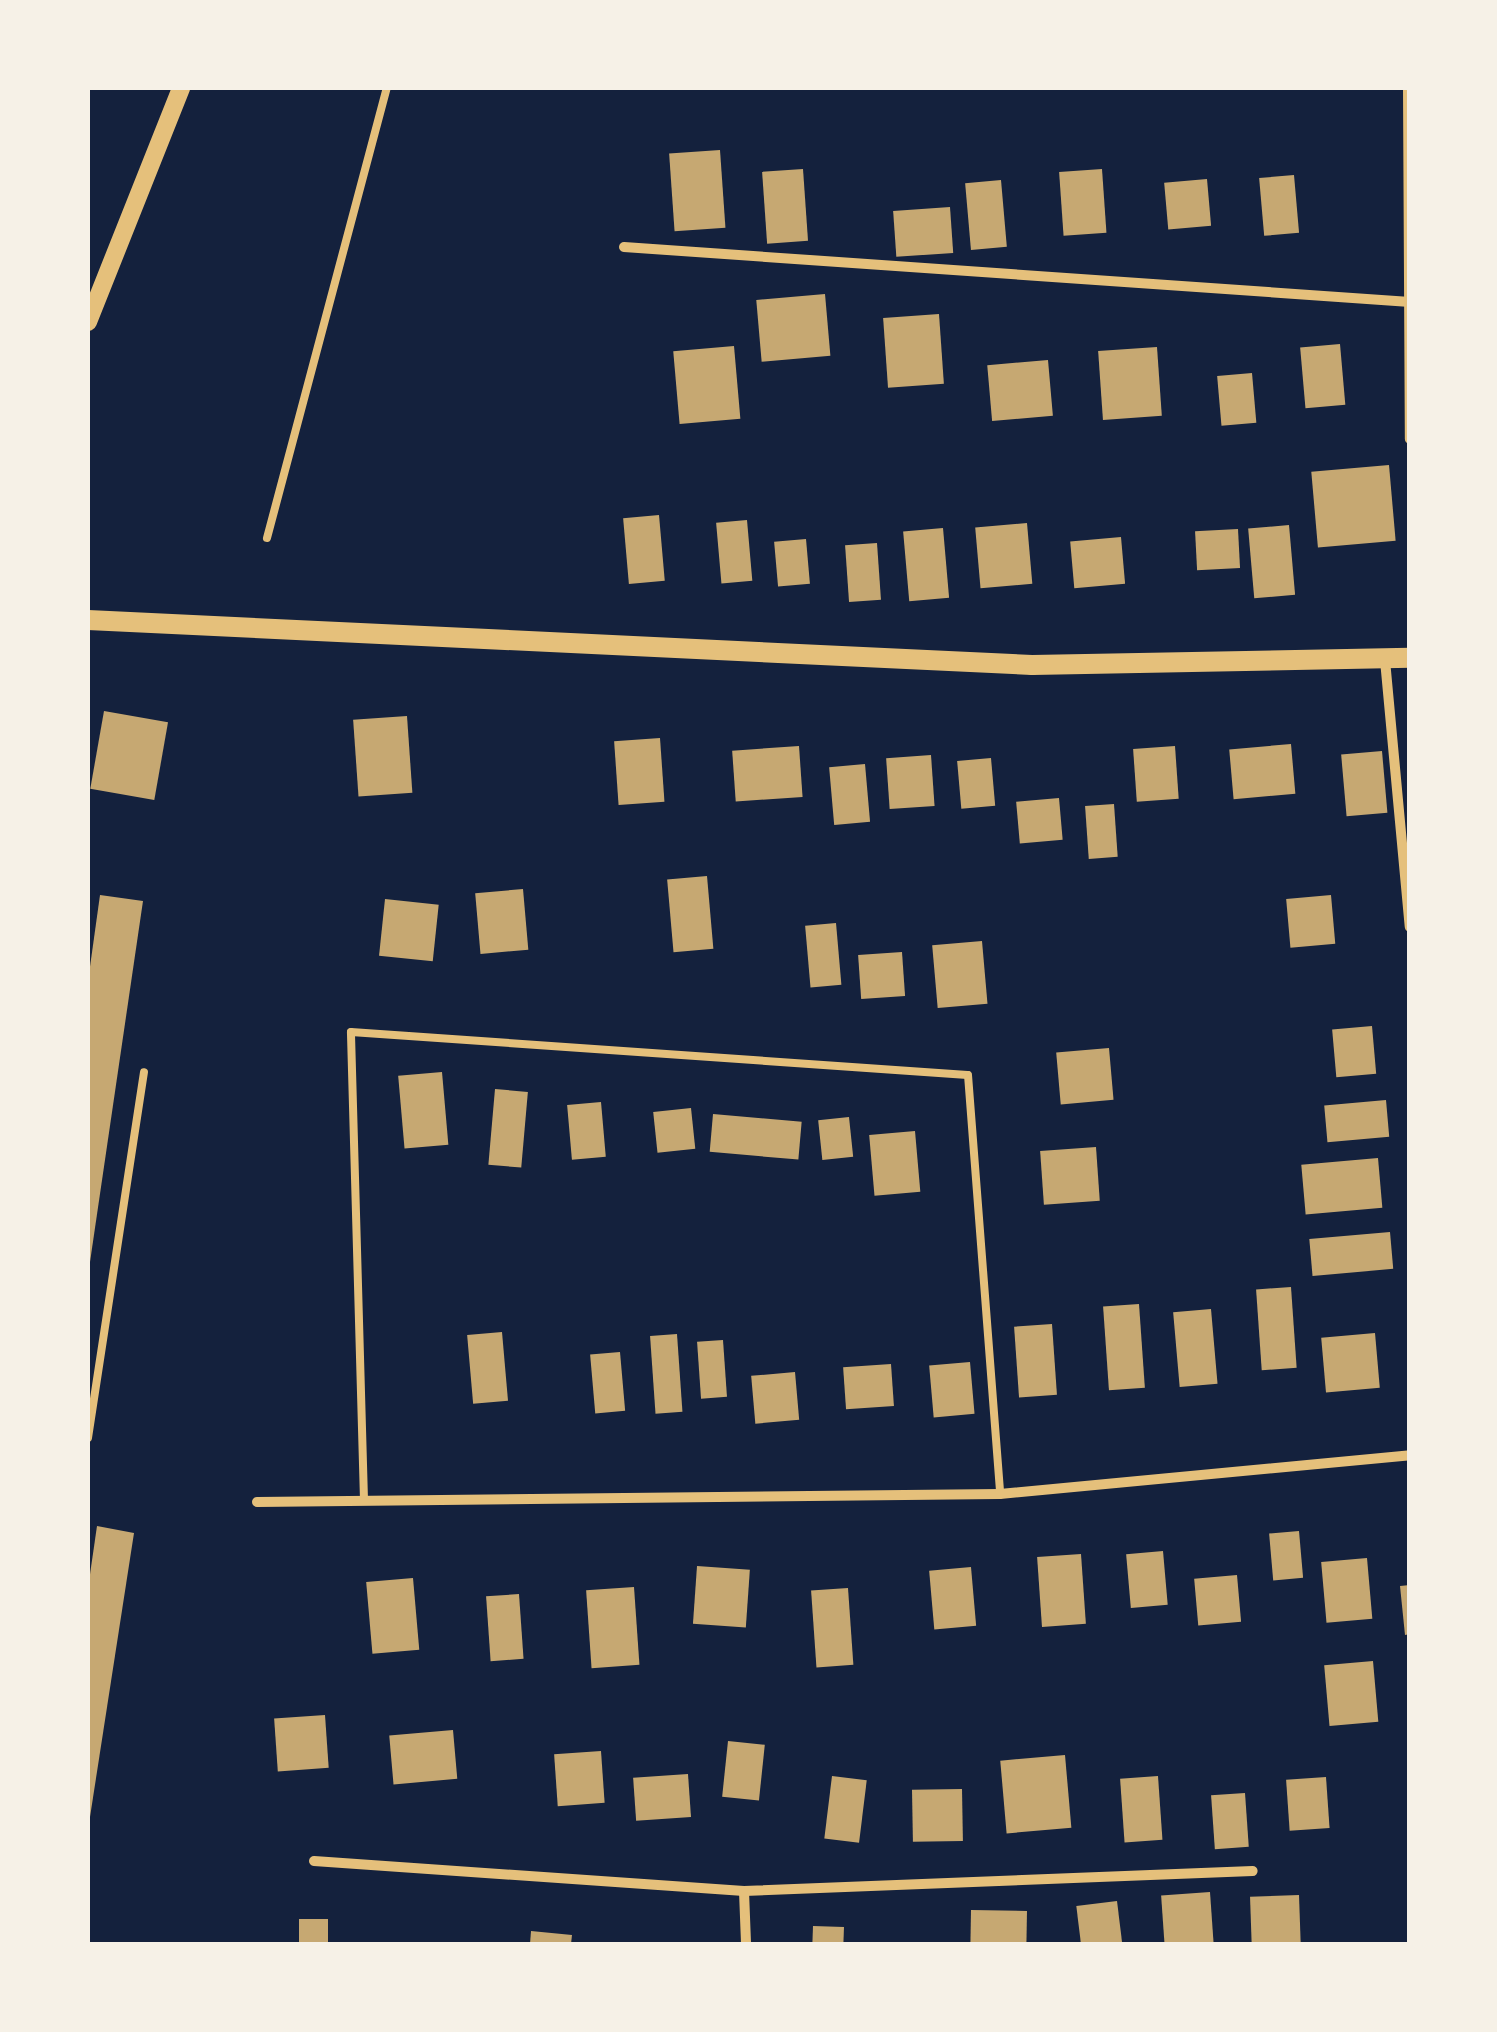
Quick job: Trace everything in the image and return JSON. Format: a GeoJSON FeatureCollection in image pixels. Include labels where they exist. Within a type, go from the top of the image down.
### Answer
{"type":"FeatureCollection","features":[{"type":"Feature","properties":{"kind":"main road"},"geometry":{"type":"LineString","coordinates":[[88,620],[1032,665],[1410,658]]}},
{"type":"Feature","properties":{"kind":"street"},"geometry":{"type":"LineString","coordinates":[[88,322],[181,88]]}},
{"type":"Feature","properties":{"kind":"street"},"geometry":{"type":"LineString","coordinates":[[1408,88],[1410,439]]}},
{"type":"Feature","properties":{"kind":"street"},"geometry":{"type":"LineString","coordinates":[[624,247],[1409,302]]}},
{"type":"Feature","properties":{"kind":"street"},"geometry":{"type":"LineString","coordinates":[[1385,660],[1410,927]]}},
{"type":"Feature","properties":{"kind":"street"},"geometry":{"type":"LineString","coordinates":[[257,1502],[1000,1494],[1410,1455]]}},
{"type":"Feature","properties":{"kind":"street"},"geometry":{"type":"LineString","coordinates":[[314,1862],[744,1890],[1253,1872]]}},
{"type":"Feature","properties":{"kind":"street"},"geometry":{"type":"LineString","coordinates":[[744,1890],[746,1944]]}},
{"type":"Feature","properties":{"kind":"lane"},"geometry":{"type":"LineString","coordinates":[[267,538],[387,88]]}},
{"type":"Feature","properties":{"kind":"lane"},"geometry":{"type":"LineString","coordinates":[[364,1500],[351,1032],[968,1075],[1000,1494]]}},
{"type":"Feature","properties":{"kind":"lane"},"geometry":{"type":"LineString","coordinates":[[88,1438],[144,1072]]}},
{"type":"Feature","properties":{"kind":"building"},"geometry":{"type":"Polygon","coordinates":[[[720,150],[725,228],[675,231],[669,154],[720,150]]]}},
{"type":"Feature","properties":{"kind":"building"},"geometry":{"type":"Polygon","coordinates":[[[803,169],[808,241],[767,244],[762,172],[803,169]]]}},
{"type":"Feature","properties":{"kind":"building"},"geometry":{"type":"Polygon","coordinates":[[[1102,169],[1106,233],[1064,236],[1059,172],[1102,169]]]}},
{"type":"Feature","properties":{"kind":"building"},"geometry":{"type":"Polygon","coordinates":[[[1294,175],[1299,233],[1264,236],[1259,178],[1294,175]]]}},
{"type":"Feature","properties":{"kind":"building"},"geometry":{"type":"Polygon","coordinates":[[[1207,179],[1211,226],[1168,230],[1164,183],[1207,179]]]}},
{"type":"Feature","properties":{"kind":"building"},"geometry":{"type":"Polygon","coordinates":[[[1001,180],[1007,247],[971,250],[965,183],[1001,180]]]}},
{"type":"Feature","properties":{"kind":"building"},"geometry":{"type":"Polygon","coordinates":[[[950,207],[953,253],[896,257],[893,211],[950,207]]]}},
{"type":"Feature","properties":{"kind":"building"},"geometry":{"type":"Polygon","coordinates":[[[825,294],[830,356],[762,362],[756,300],[825,294]]]}},
{"type":"Feature","properties":{"kind":"building"},"geometry":{"type":"Polygon","coordinates":[[[939,314],[944,384],[888,388],[883,318],[939,314]]]}},
{"type":"Feature","properties":{"kind":"building"},"geometry":{"type":"Polygon","coordinates":[[[1340,344],[1345,405],[1305,408],[1300,347],[1340,344]]]}},
{"type":"Feature","properties":{"kind":"building"},"geometry":{"type":"Polygon","coordinates":[[[734,346],[740,419],[680,424],[673,351],[734,346]]]}},
{"type":"Feature","properties":{"kind":"building"},"geometry":{"type":"Polygon","coordinates":[[[1157,347],[1162,416],[1103,420],[1098,351],[1157,347]]]}},
{"type":"Feature","properties":{"kind":"building"},"geometry":{"type":"Polygon","coordinates":[[[1048,360],[1053,416],[992,421],[987,365],[1048,360]]]}},
{"type":"Feature","properties":{"kind":"building"},"geometry":{"type":"Polygon","coordinates":[[[1252,373],[1256,423],[1221,426],[1217,376],[1252,373]]]}},
{"type":"Feature","properties":{"kind":"building"},"geometry":{"type":"Polygon","coordinates":[[[1389,465],[1396,541],[1318,548],[1311,472],[1389,465]]]}},
{"type":"Feature","properties":{"kind":"building"},"geometry":{"type":"Polygon","coordinates":[[[659,515],[665,581],[629,584],[623,518],[659,515]]]}},
{"type":"Feature","properties":{"kind":"building"},"geometry":{"type":"Polygon","coordinates":[[[747,520],[752,581],[721,583],[716,523],[747,520]]]}},
{"type":"Feature","properties":{"kind":"building"},"geometry":{"type":"Polygon","coordinates":[[[1027,523],[1032,584],[981,588],[975,528],[1027,523]]]}},
{"type":"Feature","properties":{"kind":"building"},"geometry":{"type":"Polygon","coordinates":[[[1289,525],[1295,595],[1254,598],[1248,529],[1289,525]]]}},
{"type":"Feature","properties":{"kind":"building"},"geometry":{"type":"Polygon","coordinates":[[[943,528],[949,598],[909,601],[903,531],[943,528]]]}},
{"type":"Feature","properties":{"kind":"building"},"geometry":{"type":"Polygon","coordinates":[[[1238,529],[1240,568],[1197,570],[1195,531],[1238,529]]]}},
{"type":"Feature","properties":{"kind":"building"},"geometry":{"type":"Polygon","coordinates":[[[1121,537],[1125,584],[1074,588],[1070,541],[1121,537]]]}},
{"type":"Feature","properties":{"kind":"building"},"geometry":{"type":"Polygon","coordinates":[[[806,539],[810,584],[778,587],[774,542],[806,539]]]}},
{"type":"Feature","properties":{"kind":"building"},"geometry":{"type":"Polygon","coordinates":[[[877,543],[881,600],[849,602],[845,545],[877,543]]]}},
{"type":"Feature","properties":{"kind":"building"},"geometry":{"type":"Polygon","coordinates":[[[104,711],[168,722],[154,800],[90,789],[104,711]]]}},
{"type":"Feature","properties":{"kind":"building"},"geometry":{"type":"Polygon","coordinates":[[[407,716],[412,793],[359,797],[353,720],[407,716]]]}},
{"type":"Feature","properties":{"kind":"building"},"geometry":{"type":"Polygon","coordinates":[[[660,738],[664,802],[619,805],[614,741],[660,738]]]}},
{"type":"Feature","properties":{"kind":"building"},"geometry":{"type":"Polygon","coordinates":[[[1291,744],[1295,794],[1234,799],[1229,749],[1291,744]]]}},
{"type":"Feature","properties":{"kind":"building"},"geometry":{"type":"Polygon","coordinates":[[[799,746],[803,797],[736,802],[732,751],[799,746]]]}},
{"type":"Feature","properties":{"kind":"building"},"geometry":{"type":"Polygon","coordinates":[[[1175,746],[1179,799],[1137,802],[1133,749],[1175,746]]]}},
{"type":"Feature","properties":{"kind":"building"},"geometry":{"type":"Polygon","coordinates":[[[1382,751],[1387,813],[1347,816],[1341,755],[1382,751]]]}},
{"type":"Feature","properties":{"kind":"building"},"geometry":{"type":"Polygon","coordinates":[[[931,755],[935,806],[890,809],[886,758],[931,755]]]}},
{"type":"Feature","properties":{"kind":"building"},"geometry":{"type":"Polygon","coordinates":[[[991,758],[995,806],[961,809],[957,761],[991,758]]]}},
{"type":"Feature","properties":{"kind":"building"},"geometry":{"type":"Polygon","coordinates":[[[865,764],[870,822],[834,825],[829,767],[865,764]]]}},
{"type":"Feature","properties":{"kind":"building"},"geometry":{"type":"Polygon","coordinates":[[[1059,798],[1063,840],[1020,844],[1016,802],[1059,798]]]}},
{"type":"Feature","properties":{"kind":"building"},"geometry":{"type":"Polygon","coordinates":[[[1114,804],[1118,857],[1089,859],[1085,806],[1114,804]]]}},
{"type":"Feature","properties":{"kind":"building"},"geometry":{"type":"Polygon","coordinates":[[[707,876],[713,949],[674,952],[667,879],[707,876]]]}},
{"type":"Feature","properties":{"kind":"building"},"geometry":{"type":"Polygon","coordinates":[[[523,889],[528,950],[480,954],[475,893],[523,889]]]}},
{"type":"Feature","properties":{"kind":"building"},"geometry":{"type":"Polygon","coordinates":[[[100,895],[143,901],[90,1262],[88,981],[100,895]]]}},
{"type":"Feature","properties":{"kind":"building"},"geometry":{"type":"Polygon","coordinates":[[[1331,895],[1335,944],[1290,948],[1286,899],[1331,895]]]}},
{"type":"Feature","properties":{"kind":"building"},"geometry":{"type":"Polygon","coordinates":[[[385,899],[439,905],[433,961],[379,956],[385,899]]]}},
{"type":"Feature","properties":{"kind":"building"},"geometry":{"type":"Polygon","coordinates":[[[836,923],[841,985],[811,987],[805,926],[836,923]]]}},
{"type":"Feature","properties":{"kind":"building"},"geometry":{"type":"Polygon","coordinates":[[[982,941],[987,1004],[938,1008],[932,945],[982,941]]]}},
{"type":"Feature","properties":{"kind":"building"},"geometry":{"type":"Polygon","coordinates":[[[902,952],[905,996],[861,999],[858,955],[902,952]]]}},
{"type":"Feature","properties":{"kind":"building"},"geometry":{"type":"Polygon","coordinates":[[[1372,1026],[1376,1074],[1336,1077],[1332,1029],[1372,1026]]]}},
{"type":"Feature","properties":{"kind":"building"},"geometry":{"type":"Polygon","coordinates":[[[1109,1048],[1114,1100],[1061,1104],[1056,1053],[1109,1048]]]}},
{"type":"Feature","properties":{"kind":"building"},"geometry":{"type":"Polygon","coordinates":[[[442,1072],[448,1145],[405,1149],[398,1076],[442,1072]]]}},
{"type":"Feature","properties":{"kind":"building"},"geometry":{"type":"Polygon","coordinates":[[[495,1089],[528,1092],[521,1168],[488,1165],[495,1089]]]}},
{"type":"Feature","properties":{"kind":"building"},"geometry":{"type":"Polygon","coordinates":[[[1386,1100],[1389,1137],[1327,1142],[1324,1105],[1386,1100]]]}},
{"type":"Feature","properties":{"kind":"building"},"geometry":{"type":"Polygon","coordinates":[[[601,1102],[606,1157],[572,1160],[567,1105],[601,1102]]]}},
{"type":"Feature","properties":{"kind":"building"},"geometry":{"type":"Polygon","coordinates":[[[691,1108],[695,1149],[657,1153],[653,1112],[691,1108]]]}},
{"type":"Feature","properties":{"kind":"building"},"geometry":{"type":"Polygon","coordinates":[[[713,1114],[802,1122],[798,1160],[710,1152],[713,1114]]]}},
{"type":"Feature","properties":{"kind":"building"},"geometry":{"type":"Polygon","coordinates":[[[849,1117],[853,1157],[822,1160],[818,1120],[849,1117]]]}},
{"type":"Feature","properties":{"kind":"building"},"geometry":{"type":"Polygon","coordinates":[[[915,1131],[920,1192],[874,1196],[869,1135],[915,1131]]]}},
{"type":"Feature","properties":{"kind":"building"},"geometry":{"type":"Polygon","coordinates":[[[1096,1147],[1100,1201],[1044,1205],[1040,1151],[1096,1147]]]}},
{"type":"Feature","properties":{"kind":"building"},"geometry":{"type":"Polygon","coordinates":[[[1378,1158],[1382,1208],[1306,1215],[1301,1165],[1378,1158]]]}},
{"type":"Feature","properties":{"kind":"building"},"geometry":{"type":"Polygon","coordinates":[[[1390,1232],[1393,1269],[1313,1276],[1309,1239],[1390,1232]]]}},
{"type":"Feature","properties":{"kind":"building"},"geometry":{"type":"Polygon","coordinates":[[[1291,1287],[1297,1368],[1262,1370],[1256,1289],[1291,1287]]]}},
{"type":"Feature","properties":{"kind":"building"},"geometry":{"type":"Polygon","coordinates":[[[1139,1304],[1145,1388],[1109,1390],[1103,1307],[1139,1304]]]}},
{"type":"Feature","properties":{"kind":"building"},"geometry":{"type":"Polygon","coordinates":[[[1211,1309],[1218,1384],[1180,1387],[1173,1312],[1211,1309]]]}},
{"type":"Feature","properties":{"kind":"building"},"geometry":{"type":"Polygon","coordinates":[[[1052,1324],[1057,1395],[1019,1397],[1014,1327],[1052,1324]]]}},
{"type":"Feature","properties":{"kind":"building"},"geometry":{"type":"Polygon","coordinates":[[[502,1332],[508,1401],[473,1404],[467,1335],[502,1332]]]}},
{"type":"Feature","properties":{"kind":"building"},"geometry":{"type":"Polygon","coordinates":[[[1375,1333],[1380,1388],[1326,1392],[1321,1338],[1375,1333]]]}},
{"type":"Feature","properties":{"kind":"building"},"geometry":{"type":"Polygon","coordinates":[[[677,1334],[682,1412],[656,1414],[650,1336],[677,1334]]]}},
{"type":"Feature","properties":{"kind":"building"},"geometry":{"type":"Polygon","coordinates":[[[723,1340],[727,1397],[701,1399],[697,1342],[723,1340]]]}},
{"type":"Feature","properties":{"kind":"building"},"geometry":{"type":"Polygon","coordinates":[[[620,1352],[625,1411],[595,1413],[590,1355],[620,1352]]]}},
{"type":"Feature","properties":{"kind":"building"},"geometry":{"type":"Polygon","coordinates":[[[970,1362],[975,1414],[934,1417],[929,1366],[970,1362]]]}},
{"type":"Feature","properties":{"kind":"building"},"geometry":{"type":"Polygon","coordinates":[[[891,1364],[894,1406],[846,1409],[843,1367],[891,1364]]]}},
{"type":"Feature","properties":{"kind":"building"},"geometry":{"type":"Polygon","coordinates":[[[795,1372],[799,1420],[755,1424],[751,1376],[795,1372]]]}},
{"type":"Feature","properties":{"kind":"building"},"geometry":{"type":"Polygon","coordinates":[[[97,1526],[134,1533],[90,1817],[88,1588],[97,1526]]]}},
{"type":"Feature","properties":{"kind":"building"},"geometry":{"type":"Polygon","coordinates":[[[1299,1531],[1303,1578],[1273,1580],[1269,1534],[1299,1531]]]}},
{"type":"Feature","properties":{"kind":"building"},"geometry":{"type":"Polygon","coordinates":[[[1163,1551],[1168,1605],[1131,1608],[1126,1554],[1163,1551]]]}},
{"type":"Feature","properties":{"kind":"building"},"geometry":{"type":"Polygon","coordinates":[[[1081,1554],[1086,1624],[1042,1627],[1037,1557],[1081,1554]]]}},
{"type":"Feature","properties":{"kind":"building"},"geometry":{"type":"Polygon","coordinates":[[[1367,1558],[1372,1619],[1326,1623],[1321,1562],[1367,1558]]]}},
{"type":"Feature","properties":{"kind":"building"},"geometry":{"type":"Polygon","coordinates":[[[697,1566],[750,1570],[746,1628],[693,1624],[697,1566]]]}},
{"type":"Feature","properties":{"kind":"building"},"geometry":{"type":"Polygon","coordinates":[[[971,1567],[976,1626],[934,1629],[929,1571],[971,1567]]]}},
{"type":"Feature","properties":{"kind":"building"},"geometry":{"type":"Polygon","coordinates":[[[1237,1575],[1241,1622],[1198,1626],[1194,1579],[1237,1575]]]}},
{"type":"Feature","properties":{"kind":"building"},"geometry":{"type":"Polygon","coordinates":[[[413,1578],[419,1650],[372,1654],[366,1582],[413,1578]]]}},
{"type":"Feature","properties":{"kind":"building"},"geometry":{"type":"Polygon","coordinates":[[[1410,1585],[1410,1634],[1405,1635],[1400,1586],[1410,1585]]]}},
{"type":"Feature","properties":{"kind":"building"},"geometry":{"type":"Polygon","coordinates":[[[634,1587],[639,1665],[592,1668],[586,1590],[634,1587]]]}},
{"type":"Feature","properties":{"kind":"building"},"geometry":{"type":"Polygon","coordinates":[[[848,1588],[853,1665],[816,1667],[811,1591],[848,1588]]]}},
{"type":"Feature","properties":{"kind":"building"},"geometry":{"type":"Polygon","coordinates":[[[519,1594],[524,1659],[491,1661],[486,1596],[519,1594]]]}},
{"type":"Feature","properties":{"kind":"building"},"geometry":{"type":"Polygon","coordinates":[[[1373,1661],[1378,1722],[1330,1726],[1324,1665],[1373,1661]]]}},
{"type":"Feature","properties":{"kind":"building"},"geometry":{"type":"Polygon","coordinates":[[[325,1715],[329,1768],[278,1771],[274,1719],[325,1715]]]}},
{"type":"Feature","properties":{"kind":"building"},"geometry":{"type":"Polygon","coordinates":[[[453,1730],[457,1779],[394,1784],[389,1736],[453,1730]]]}},
{"type":"Feature","properties":{"kind":"building"},"geometry":{"type":"Polygon","coordinates":[[[728,1741],[765,1745],[759,1801],[722,1797],[728,1741]]]}},
{"type":"Feature","properties":{"kind":"building"},"geometry":{"type":"Polygon","coordinates":[[[601,1751],[605,1803],[558,1806],[554,1754],[601,1751]]]}},
{"type":"Feature","properties":{"kind":"building"},"geometry":{"type":"Polygon","coordinates":[[[1065,1755],[1071,1828],[1007,1833],[1000,1761],[1065,1755]]]}},
{"type":"Feature","properties":{"kind":"building"},"geometry":{"type":"Polygon","coordinates":[[[688,1774],[691,1817],[636,1821],[633,1778],[688,1774]]]}},
{"type":"Feature","properties":{"kind":"building"},"geometry":{"type":"Polygon","coordinates":[[[832,1776],[867,1780],[859,1843],[824,1839],[832,1776]]]}},
{"type":"Feature","properties":{"kind":"building"},"geometry":{"type":"Polygon","coordinates":[[[1158,1776],[1162,1840],[1125,1842],[1120,1779],[1158,1776]]]}},
{"type":"Feature","properties":{"kind":"building"},"geometry":{"type":"Polygon","coordinates":[[[1326,1777],[1330,1828],[1290,1831],[1286,1780],[1326,1777]]]}},
{"type":"Feature","properties":{"kind":"building"},"geometry":{"type":"Polygon","coordinates":[[[962,1789],[963,1841],[913,1842],[912,1790],[962,1789]]]}},
{"type":"Feature","properties":{"kind":"building"},"geometry":{"type":"Polygon","coordinates":[[[1245,1793],[1249,1847],[1215,1849],[1211,1795],[1245,1793]]]}},
{"type":"Feature","properties":{"kind":"building"},"geometry":{"type":"Polygon","coordinates":[[[1210,1892],[1214,1944],[1165,1944],[1161,1895],[1210,1892]]]}},
{"type":"Feature","properties":{"kind":"building"},"geometry":{"type":"Polygon","coordinates":[[[1299,1895],[1301,1944],[1252,1944],[1250,1897],[1299,1895]]]}},
{"type":"Feature","properties":{"kind":"building"},"geometry":{"type":"Polygon","coordinates":[[[1117,1901],[1122,1944],[1081,1944],[1076,1906],[1117,1901]]]}},
{"type":"Feature","properties":{"kind":"building"},"geometry":{"type":"Polygon","coordinates":[[[971,1910],[1027,1911],[1026,1944],[970,1944],[971,1910]]]}},
{"type":"Feature","properties":{"kind":"building"},"geometry":{"type":"Polygon","coordinates":[[[299,1919],[328,1919],[328,1944],[299,1944],[299,1919]]]}},
{"type":"Feature","properties":{"kind":"building"},"geometry":{"type":"Polygon","coordinates":[[[813,1926],[844,1927],[843,1944],[812,1944],[813,1926]]]}},
{"type":"Feature","properties":{"kind":"building"},"geometry":{"type":"Polygon","coordinates":[[[531,1931],[572,1935],[571,1944],[530,1944],[531,1931]]]}}]}
